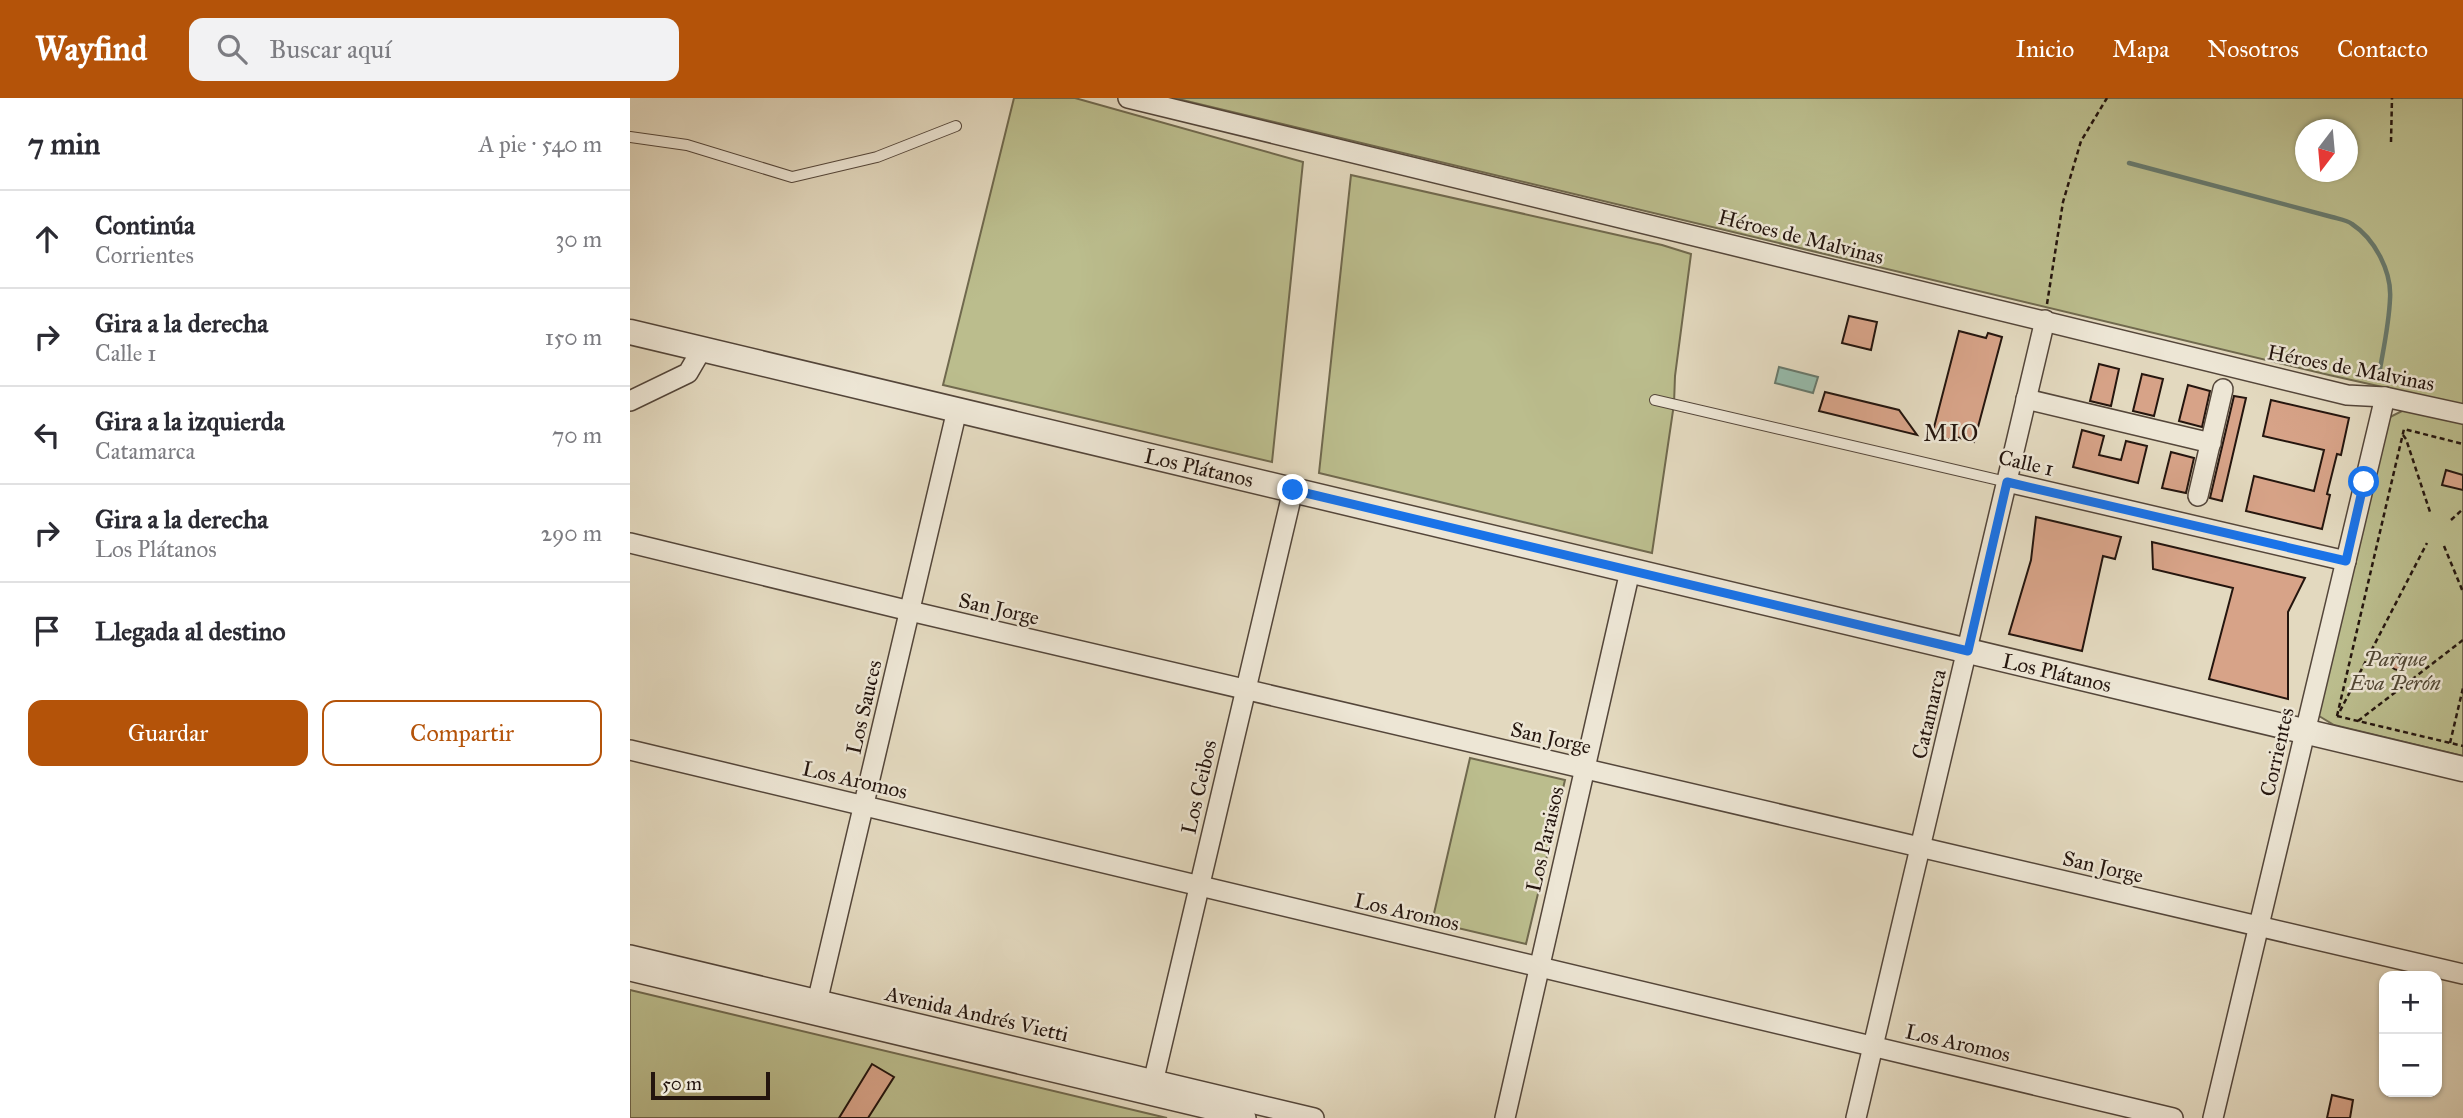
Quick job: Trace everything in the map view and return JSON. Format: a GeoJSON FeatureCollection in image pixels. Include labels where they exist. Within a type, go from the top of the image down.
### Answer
{"type":"FeatureCollection","features":[{"type":"Feature","properties":{"kind":"street","name":"Héroes de Malvinas"},"geometry":{"type":"LineString","coordinates":[[1128,98],[2347,395],[2385,397],[2463,414]]}},
{"type":"Feature","properties":{"kind":"street","name":"Catamarca"},"geometry":{"type":"LineString","coordinates":[[1856,1118],[2045,320]]}},
{"type":"Feature","properties":{"kind":"street","name":"Los Plátanos"},"geometry":{"type":"LineString","coordinates":[[630,332],[2463,769]]}},
{"type":"Feature","properties":{"kind":"street"},"geometry":{"type":"LineString","coordinates":[[630,401],[688,373],[702,349]]}},
{"type":"Feature","properties":{"kind":"street"},"geometry":{"type":"LineString","coordinates":[[2198,496],[2223,389]]}},
{"type":"Feature","properties":{"kind":"street","name":"Corrientes"},"geometry":{"type":"LineString","coordinates":[[2213,1118],[2385,397]]}},
{"type":"Feature","properties":{"kind":"street"},"geometry":{"type":"LineString","coordinates":[[2026,399],[2211,443]]}},
{"type":"Feature","properties":{"kind":"street","name":"Los Sauces"},"geometry":{"type":"LineString","coordinates":[[816,1007],[957,410]]}},
{"type":"Feature","properties":{"kind":"street","name":"Calle 1"},"geometry":{"type":"LineString","coordinates":[[2007,482],[2346,561]]}},
{"type":"Feature","properties":{"kind":"street","name":"Los Ceibos"},"geometry":{"type":"LineString","coordinates":[[1152,1088],[1293,490]]}},
{"type":"Feature","properties":{"kind":"street","name":"San Jorge"},"geometry":{"type":"LineString","coordinates":[[630,543],[910,611],[2463,974]]}},
{"type":"Feature","properties":{"kind":"street","name":"Los Paraisos"},"geometry":{"type":"LineString","coordinates":[[1505,1118],[1630,571]]}},
{"type":"Feature","properties":{"kind":"street","name":"Los Aromos"},"geometry":{"type":"LineString","coordinates":[[630,750],[2173,1118]]}},
{"type":"Feature","properties":{"kind":"street","name":"Avenida Andrés Vietti"},"geometry":{"type":"LineString","coordinates":[[630,955],[816,1007],[1152,1088],[1275,1114],[1314,1118]]}},
{"type":"Feature","properties":{"kind":"street","name":"Avenida Andrés Vietti"},"geometry":{"type":"LineString","coordinates":[[630,971],[816,1007]]}},
{"type":"Feature","properties":{"kind":"street","name":"Avenida Andrés Vietti"},"geometry":{"type":"LineString","coordinates":[[1152,1088],[1246,1118]]}},
{"type":"Feature","properties":{"kind":"lane"},"geometry":{"type":"LineString","coordinates":[[630,137],[687,145],[792,177],[877,157],[956,126]]}},
{"type":"Feature","properties":{"kind":"lane","name":"Calle 1"},"geometry":{"type":"LineString","coordinates":[[1655,400],[2007,482]]}},
{"type":"Feature","properties":{"kind":"path"},"geometry":{"type":"LineString","coordinates":[[2045,320],[2063,202],[2081,141],[2107,98]]}},
{"type":"Feature","properties":{"kind":"path"},"geometry":{"type":"LineString","coordinates":[[2391,142],[2392,98]]}},
{"type":"Feature","properties":{"kind":"path"},"geometry":{"type":"LineString","coordinates":[[2337,716],[2404,429],[2463,444]]}},
{"type":"Feature","properties":{"kind":"path"},"geometry":{"type":"LineString","coordinates":[[2403,435],[2431,515]]}},
{"type":"Feature","properties":{"kind":"path"},"geometry":{"type":"LineString","coordinates":[[2451,520],[2463,509]]}},
{"type":"Feature","properties":{"kind":"path"},"geometry":{"type":"LineString","coordinates":[[2337,716],[2427,543]]}},
{"type":"Feature","properties":{"kind":"path"},"geometry":{"type":"LineString","coordinates":[[2444,546],[2463,592]]}},
{"type":"Feature","properties":{"kind":"path"},"geometry":{"type":"LineString","coordinates":[[2358,721],[2463,640]]}},
{"type":"Feature","properties":{"kind":"path"},"geometry":{"type":"LineString","coordinates":[[2450,743],[2463,688]]}},
{"type":"Feature","properties":{"kind":"path"},"geometry":{"type":"LineString","coordinates":[[2337,716],[2463,746]]}},
{"type":"Feature","properties":{"kind":"green space"},"geometry":{"type":"Polygon","coordinates":[[[1014,98],[1075,98],[1303,162],[1272,462],[943,385],[1014,98]]]}},
{"type":"Feature","properties":{"kind":"green space"},"geometry":{"type":"Polygon","coordinates":[[[1174,98],[2463,98],[2463,405],[2329,375],[1174,98]]]}},
{"type":"Feature","properties":{"kind":"green space"},"geometry":{"type":"Polygon","coordinates":[[[1351,175],[1662,245],[1691,254],[1675,376],[1674,404],[1652,553],[1319,473],[1351,175]]]}},
{"type":"Feature","properties":{"kind":"green space","name":"Parque Eva Perón"},"geometry":{"type":"Polygon","coordinates":[[[2406,409],[2463,422],[2463,756],[2334,725],[2319,716],[2318,708],[2390,417],[2406,409]]]}},
{"type":"Feature","properties":{"kind":"green space"},"geometry":{"type":"Polygon","coordinates":[[[1470,758],[1565,780],[1526,944],[1432,922],[1470,758]]]}},
{"type":"Feature","properties":{"kind":"green space"},"geometry":{"type":"Polygon","coordinates":[[[630,990],[1167,1118],[630,1118],[630,990]]]}},
{"type":"Feature","properties":{"kind":"shaded area"},"geometry":{"type":"Polygon","coordinates":[[[1779,367],[1818,377],[1813,393],[1775,383],[1779,367]]]}},
{"type":"Feature","properties":{"kind":"building"},"geometry":{"type":"Polygon","coordinates":[[[1849,316],[1877,322],[1871,350],[1842,343],[1849,316]]]}},
{"type":"Feature","properties":{"kind":"building"},"geometry":{"type":"Polygon","coordinates":[[[1959,331],[1986,338],[1988,333],[2002,337],[1974,442],[1953,436],[1951,440],[1932,435],[1959,331]]]}},
{"type":"Feature","properties":{"kind":"building"},"geometry":{"type":"Polygon","coordinates":[[[2099,364],[2119,369],[2111,406],[2090,401],[2099,364]]]}},
{"type":"Feature","properties":{"kind":"building"},"geometry":{"type":"Polygon","coordinates":[[[2142,374],[2163,379],[2154,416],[2133,411],[2142,374]]]}},
{"type":"Feature","properties":{"kind":"building"},"geometry":{"type":"Polygon","coordinates":[[[2188,385],[2210,391],[2202,427],[2179,421],[2188,385]]]}},
{"type":"Feature","properties":{"kind":"building"},"geometry":{"type":"Polygon","coordinates":[[[1825,392],[1899,410],[1917,435],[1819,411],[1825,392]]]}},
{"type":"Feature","properties":{"kind":"building"},"geometry":{"type":"Polygon","coordinates":[[[2234,396],[2246,398],[2222,501],[2210,498],[2234,396]]]}},
{"type":"Feature","properties":{"kind":"building"},"geometry":{"type":"Polygon","coordinates":[[[2271,400],[2349,418],[2341,455],[2337,454],[2327,494],[2330,495],[2322,529],[2246,511],[2254,476],[2314,491],[2324,450],[2263,436],[2271,400]]]}},
{"type":"Feature","properties":{"kind":"building"},"geometry":{"type":"Polygon","coordinates":[[[2082,430],[2104,436],[2099,455],[2121,460],[2126,441],[2147,446],[2138,483],[2073,467],[2082,430]]]}},
{"type":"Feature","properties":{"kind":"building"},"geometry":{"type":"Polygon","coordinates":[[[2171,452],[2194,458],[2186,493],[2162,488],[2171,452]]]}},
{"type":"Feature","properties":{"kind":"building"},"geometry":{"type":"Polygon","coordinates":[[[2446,470],[2463,475],[2463,490],[2442,485],[2446,470]]]}},
{"type":"Feature","properties":{"kind":"building"},"geometry":{"type":"Polygon","coordinates":[[[2036,517],[2121,537],[2115,559],[2103,556],[2082,651],[2009,634],[2031,560],[2036,517]]]}},
{"type":"Feature","properties":{"kind":"building"},"geometry":{"type":"Polygon","coordinates":[[[2152,542],[2305,578],[2288,612],[2288,699],[2209,679],[2233,588],[2153,569],[2152,542]]]}},
{"type":"Feature","properties":{"kind":"building"},"geometry":{"type":"Polygon","coordinates":[[[2395,654],[2401,654],[2406,662],[2404,668],[2395,670],[2390,665],[2390,659],[2395,654]]]}},
{"type":"Feature","properties":{"kind":"building"},"geometry":{"type":"Polygon","coordinates":[[[872,1064],[894,1077],[868,1118],[839,1118],[872,1064]]]}},
{"type":"Feature","properties":{"kind":"building"},"geometry":{"type":"Polygon","coordinates":[[[2332,1095],[2353,1100],[2350,1118],[2327,1118],[2332,1095]]]}},
{"type":"Feature","properties":{"kind":"waterway"},"geometry":{"type":"LineString","coordinates":[[2129,163],[2343,220],[2360,230],[2375,247],[2385,267],[2390,289],[2389,317],[2380,369]]}},
{"type":"Feature","properties":{"kind":"district","name":"MIO"},"geometry":{"type":"Point","coordinates":[1952,433]}},
{"type":"Feature","properties":{"kind":"route"},"geometry":{"type":"LineString","coordinates":[[1293,490],[1968,651],[2007,482],[2346,561],[2364,482]]}}]}
